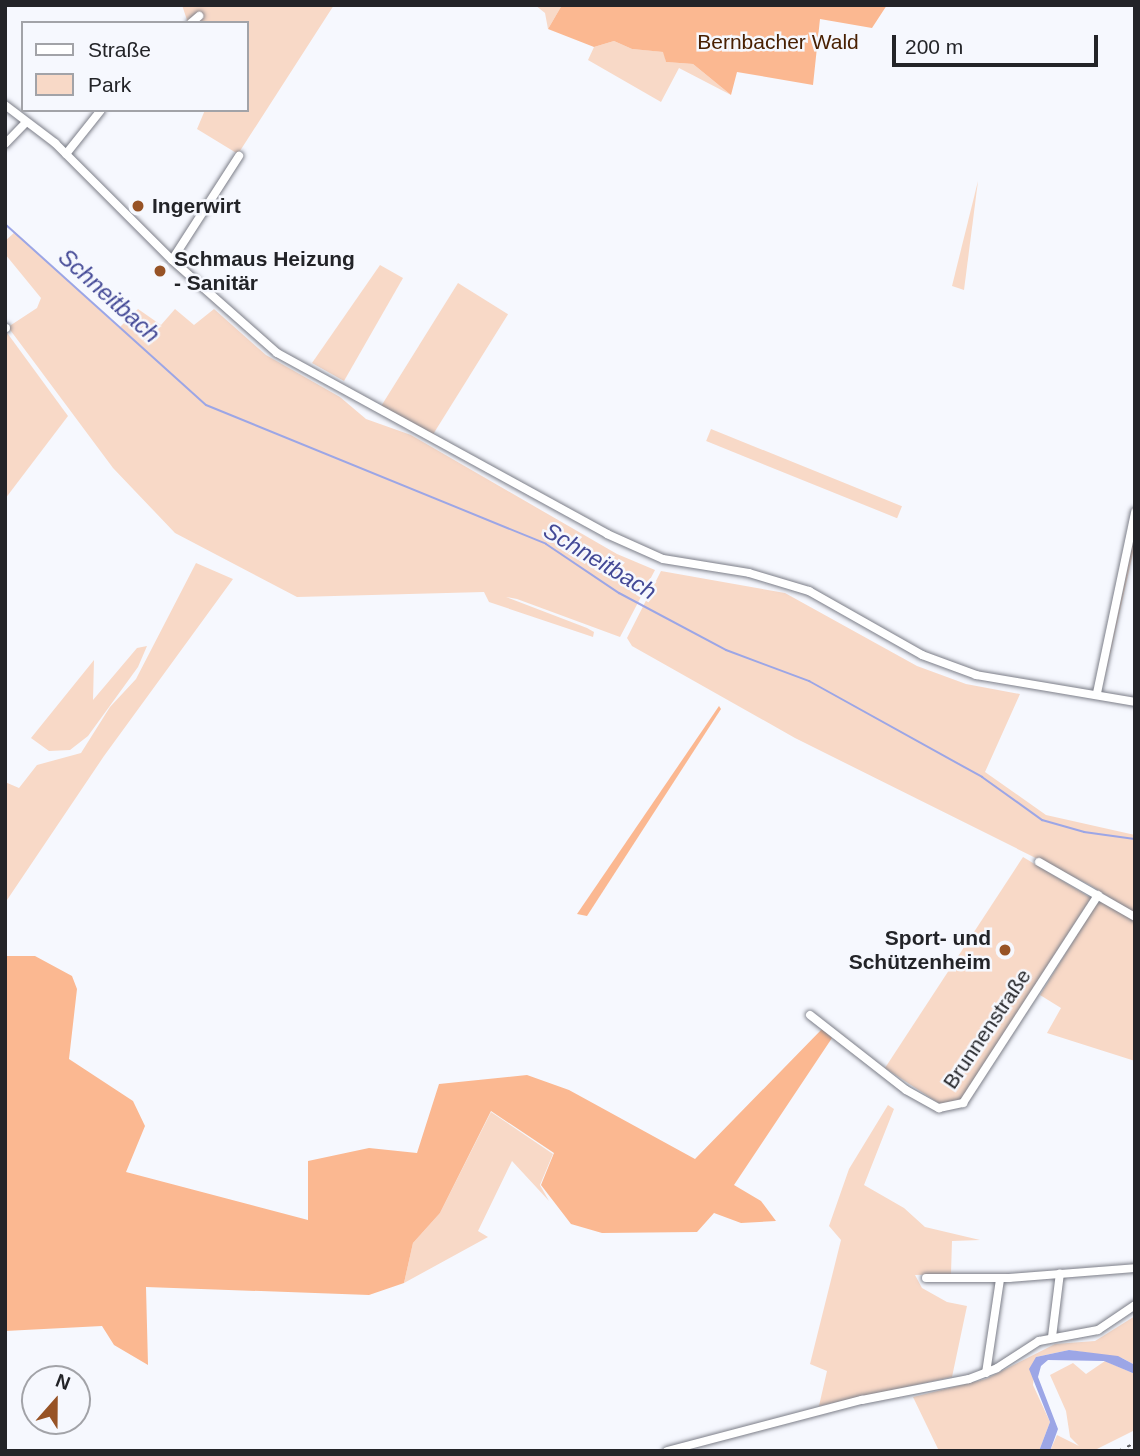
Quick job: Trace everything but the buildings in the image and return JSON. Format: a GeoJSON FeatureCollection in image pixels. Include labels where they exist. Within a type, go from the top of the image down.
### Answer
{"type":"FeatureCollection","features":[{"type":"Feature","properties":{"kind":"street"},"geometry":{"type":"LineString","coordinates":[[194,21],[200,16]]}},
{"type":"Feature","properties":{"kind":"street"},"geometry":{"type":"LineString","coordinates":[[5,105],[66,154],[218,303],[298,366],[627,545],[663,559],[749,573],[808,591],[922,655],[976,675],[1097,693],[1135,702]]}},
{"type":"Feature","properties":{"kind":"street"},"geometry":{"type":"LineString","coordinates":[[66,154],[99,112]]}},
{"type":"Feature","properties":{"kind":"street"},"geometry":{"type":"LineString","coordinates":[[5,144],[26,122]]}},
{"type":"Feature","properties":{"kind":"street"},"geometry":{"type":"LineString","coordinates":[[172,260],[239,156]]}},
{"type":"Feature","properties":{"kind":"street"},"geometry":{"type":"LineString","coordinates":[[1097,693],[1135,512]]}},
{"type":"Feature","properties":{"kind":"street"},"geometry":{"type":"LineString","coordinates":[[1039,862],[1135,917]]}},
{"type":"Feature","properties":{"kind":"street","name":"Brunnenstraße"},"geometry":{"type":"LineString","coordinates":[[810,1015],[906,1090],[939,1108],[963,1103],[1098,895]]}},
{"type":"Feature","properties":{"kind":"street"},"geometry":{"type":"LineString","coordinates":[[926,1278],[1000,1279],[1135,1268]]}},
{"type":"Feature","properties":{"kind":"street"},"geometry":{"type":"LineString","coordinates":[[1052,1338],[1060,1273]]}},
{"type":"Feature","properties":{"kind":"street"},"geometry":{"type":"LineString","coordinates":[[986,1373],[1000,1279]]}},
{"type":"Feature","properties":{"kind":"street"},"geometry":{"type":"LineString","coordinates":[[667,1451],[862,1401],[947,1384],[986,1373],[1030,1345],[1098,1330],[1135,1305]]}},
{"type":"Feature","properties":{"kind":"green space"},"geometry":{"type":"Polygon","coordinates":[[[182,5],[334,5],[238,154],[197,129],[204,112],[248,112],[248,21],[187,21],[182,5]]]}},
{"type":"Feature","properties":{"kind":"green space"},"geometry":{"type":"Polygon","coordinates":[[[535,5],[562,5],[548,29],[545,13],[535,5]]]}},
{"type":"Feature","properties":{"kind":"green space","name":"Bernbacher Wald"},"geometry":{"type":"Polygon","coordinates":[[[562,5],[887,5],[872,28],[820,19],[813,85],[737,72],[731,95],[693,64],[666,62],[663,52],[632,49],[614,41],[594,47],[548,29],[562,5]]]}},
{"type":"Feature","properties":{"kind":"green space"},"geometry":{"type":"Polygon","coordinates":[[[614,41],[632,49],[664,52],[666,62],[693,64],[731,95],[679,68],[661,102],[588,60],[594,47],[614,41]]]}},
{"type":"Feature","properties":{"kind":"green space"},"geometry":{"type":"Polygon","coordinates":[[[978,181],[964,290],[952,286],[978,181]]]}},
{"type":"Feature","properties":{"kind":"green space"},"geometry":{"type":"Polygon","coordinates":[[[15,232],[119,328],[138,309],[161,325],[175,309],[194,325],[214,309],[266,355],[340,397],[366,419],[411,435],[617,554],[655,570],[620,637],[506,597],[587,628],[594,632],[593,637],[489,602],[484,592],[297,597],[175,533],[113,468],[8,327],[37,308],[41,298],[5,254],[5,241],[15,232]]]}},
{"type":"Feature","properties":{"kind":"green space"},"geometry":{"type":"Polygon","coordinates":[[[380,265],[403,278],[344,381],[312,363],[380,265]]]}},
{"type":"Feature","properties":{"kind":"green space"},"geometry":{"type":"Polygon","coordinates":[[[458,283],[508,314],[430,439],[380,408],[458,283]]]}},
{"type":"Feature","properties":{"kind":"green space"},"geometry":{"type":"Polygon","coordinates":[[[5,330],[68,416],[5,499],[5,330]]]}},
{"type":"Feature","properties":{"kind":"green space"},"geometry":{"type":"Polygon","coordinates":[[[711,429],[902,506],[897,518],[706,441],[711,429]]]}},
{"type":"Feature","properties":{"kind":"green space"},"geometry":{"type":"Polygon","coordinates":[[[1135,533],[1135,544],[1103,686],[1135,533]]]}},
{"type":"Feature","properties":{"kind":"green space"},"geometry":{"type":"Polygon","coordinates":[[[196,563],[233,579],[104,756],[5,903],[5,782],[19,788],[37,765],[81,753],[110,707],[136,679],[196,563]]]}},
{"type":"Feature","properties":{"kind":"green space"},"geometry":{"type":"Polygon","coordinates":[[[661,571],[785,593],[917,666],[966,684],[1020,694],[985,772],[1046,815],[1135,835],[1135,914],[1090,885],[795,738],[632,646],[627,638],[661,571]]]}},
{"type":"Feature","properties":{"kind":"green space"},"geometry":{"type":"Polygon","coordinates":[[[147,646],[138,667],[88,736],[70,750],[49,751],[31,738],[94,660],[93,700],[137,648],[147,646]]]}},
{"type":"Feature","properties":{"kind":"green space"},"geometry":{"type":"Polygon","coordinates":[[[719,706],[721,709],[587,916],[577,914],[719,706]]]}},
{"type":"Feature","properties":{"kind":"green space"},"geometry":{"type":"Polygon","coordinates":[[[1023,857],[1091,898],[961,1099],[940,1104],[885,1068],[1023,857]]]}},
{"type":"Feature","properties":{"kind":"green space"},"geometry":{"type":"Polygon","coordinates":[[[1104,901],[1135,919],[1135,1061],[1047,1033],[1061,1008],[1040,995],[1096,904],[1104,901]]]}},
{"type":"Feature","properties":{"kind":"green space"},"geometry":{"type":"Polygon","coordinates":[[[5,956],[35,956],[72,976],[77,989],[69,1059],[133,1101],[145,1126],[126,1172],[308,1220],[308,1161],[369,1148],[417,1153],[439,1084],[527,1075],[569,1090],[695,1159],[822,1029],[832,1038],[734,1185],[761,1201],[776,1221],[741,1223],[714,1213],[697,1232],[602,1233],[571,1224],[541,1185],[554,1153],[491,1111],[440,1213],[413,1243],[404,1283],[369,1295],[146,1287],[148,1365],[114,1345],[102,1326],[5,1331],[5,956]]]}},
{"type":"Feature","properties":{"kind":"green space"},"geometry":{"type":"Polygon","coordinates":[[[888,1105],[894,1109],[864,1185],[904,1208],[925,1227],[980,1240],[952,1241],[951,1274],[915,1275],[922,1288],[947,1302],[967,1306],[952,1377],[819,1406],[827,1371],[810,1364],[841,1240],[829,1226],[849,1169],[888,1105]]]}},
{"type":"Feature","properties":{"kind":"green space"},"geometry":{"type":"Polygon","coordinates":[[[491,1112],[553,1154],[540,1185],[549,1201],[512,1161],[478,1231],[488,1237],[404,1283],[413,1243],[440,1213],[491,1112]]]}},
{"type":"Feature","properties":{"kind":"green space"},"geometry":{"type":"Polygon","coordinates":[[[1135,1316],[1135,1365],[1122,1358],[1069,1350],[1036,1357],[1033,1385],[1050,1422],[1039,1451],[939,1451],[913,1397],[986,1379],[1055,1344],[1095,1341],[1135,1316]]]}},
{"type":"Feature","properties":{"kind":"green space"},"geometry":{"type":"Polygon","coordinates":[[[1105,1361],[1135,1374],[1135,1430],[1093,1451],[1050,1451],[1057,1435],[1079,1446],[1070,1437],[1066,1411],[1050,1375],[1073,1363],[1086,1374],[1105,1361]]]}},
{"type":"Feature","properties":{"kind":"water"},"geometry":{"type":"Polygon","coordinates":[[[1069,1350],[1118,1356],[1135,1365],[1135,1374],[1104,1361],[1048,1360],[1041,1366],[1038,1377],[1058,1429],[1050,1451],[1039,1451],[1050,1422],[1029,1369],[1036,1357],[1069,1350]]]}},
{"type":"Feature","properties":{"kind":"waterway","name":"Schneitbach"},"geometry":{"type":"LineString","coordinates":[[5,224],[206,405],[546,544],[619,593],[726,650],[809,681],[982,777],[1042,820],[1084,832],[1135,839]]}},
{"type":"Feature","properties":{"kind":"railway"},"geometry":{"type":"LineString","coordinates":[[1118,1451],[1135,1443]]}},
{"type":"Feature","properties":{"kind":"place","name":"Ingerwirt"},"geometry":{"type":"Point","coordinates":[138,206]}},
{"type":"Feature","properties":{"kind":"place","name":"Schmaus Heizung - Sanitär"},"geometry":{"type":"Point","coordinates":[160,271]}},
{"type":"Feature","properties":{"kind":"place","name":"Sport- und Schützenheim"},"geometry":{"type":"Point","coordinates":[1005,950]}}]}
